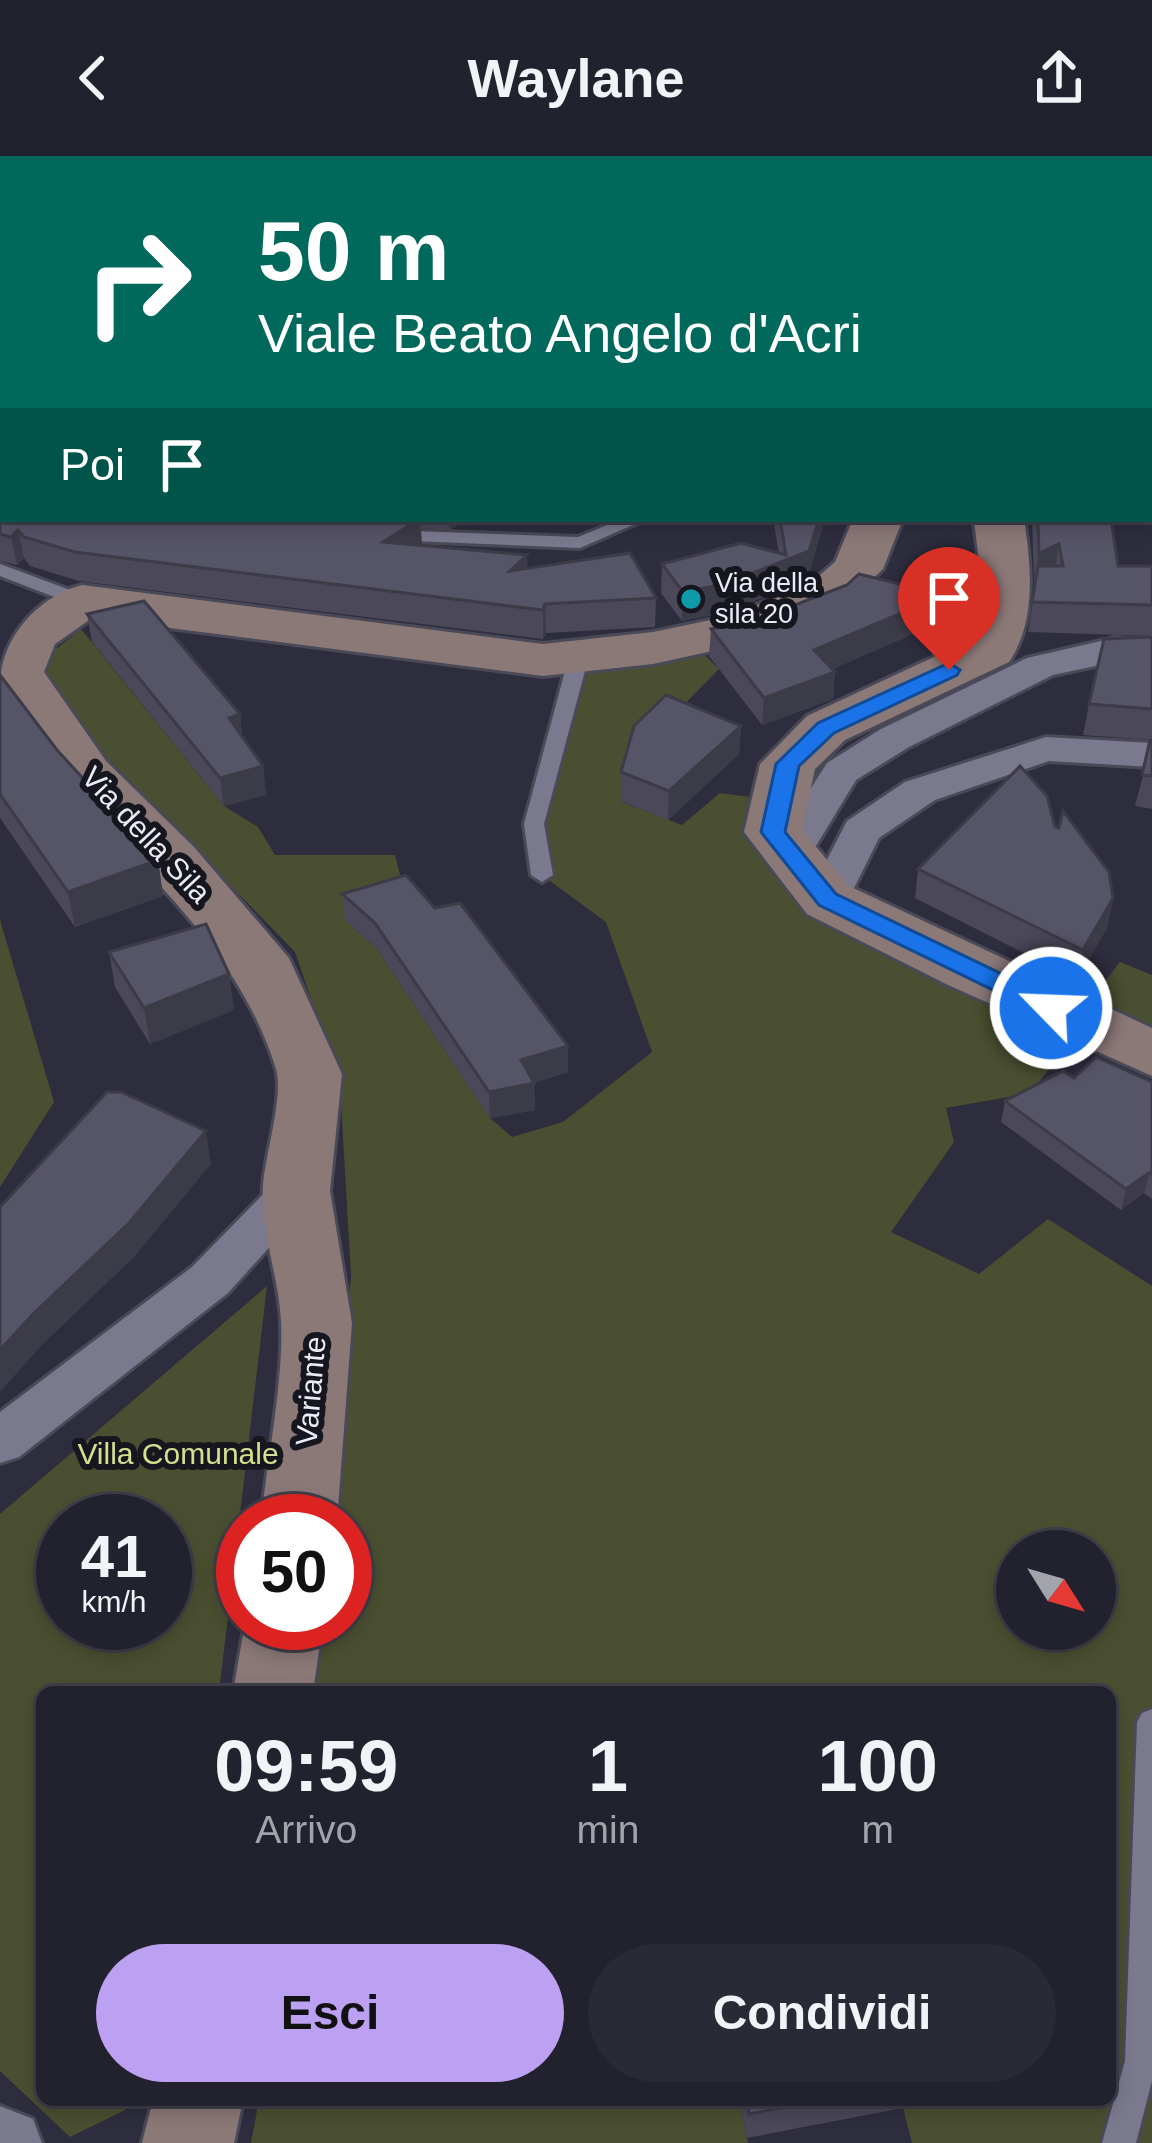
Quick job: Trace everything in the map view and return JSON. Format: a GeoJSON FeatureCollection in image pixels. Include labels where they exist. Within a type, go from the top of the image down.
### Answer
{"type":"FeatureCollection","features":[{"type":"Feature","properties":{"kind":"main road"},"geometry":{"type":"LineString","coordinates":[[82,601],[543,661],[653,648],[739,629],[825,597],[858,569],[877,522]]}},
{"type":"Feature","properties":{"kind":"main road"},"geometry":{"type":"LineString","coordinates":[[999,522],[1007,580],[990,651],[826,728],[788,764],[772,832],[828,900],[1152,1054]]}},
{"type":"Feature","properties":{"kind":"main road","name":"Via della Sila"},"geometry":{"type":"LineString","coordinates":[[82,601],[32,636],[17,671],[86,773],[173,860],[267,973],[310,1074],[296,1191]]}},
{"type":"Feature","properties":{"kind":"main road","name":"Variante"},"geometry":{"type":"LineString","coordinates":[[296,1191],[317,1322],[301,1494]]}},
{"type":"Feature","properties":{"kind":"main road"},"geometry":{"type":"LineString","coordinates":[[274,1686],[280,1650]]}},
{"type":"Feature","properties":{"kind":"main road"},"geometry":{"type":"LineString","coordinates":[[188,2143],[197,2106]]}},
{"type":"Feature","properties":{"kind":"street"},"geometry":{"type":"LineString","coordinates":[[790,854],[841,772],[895,738],[1041,666],[1114,650],[1152,652]]}},
{"type":"Feature","properties":{"kind":"street"},"geometry":{"type":"LineString","coordinates":[[828,900],[862,830],[920,791],[1046,749],[1152,755]]}},
{"type":"Feature","properties":{"kind":"street"},"geometry":{"type":"LineString","coordinates":[[0,1442],[210,1280],[296,1191]]}},
{"type":"Feature","properties":{"kind":"street"},"geometry":{"type":"LineString","coordinates":[[0,2139],[8,2143]]}},
{"type":"Feature","properties":{"kind":"lane"},"geometry":{"type":"LineString","coordinates":[[377,534],[580,543],[627,522]]}},
{"type":"Feature","properties":{"kind":"lane"},"geometry":{"type":"LineString","coordinates":[[0,570],[82,601]]}},
{"type":"Feature","properties":{"kind":"lane"},"geometry":{"type":"LineString","coordinates":[[542,875],[534,824],[578,656]]}},
{"type":"Feature","properties":{"kind":"lane"},"geometry":{"type":"LineString","coordinates":[[1119,2143],[1141,2061],[1152,1723]]}},
{"type":"Feature","properties":{"kind":"green space"},"geometry":{"type":"Polygon","coordinates":[[[81,629],[224,806],[258,827],[275,855],[395,855],[407,902],[346,921],[377,949],[490,1118],[512,1137],[563,1122],[652,1052],[606,922],[542,875],[534,824],[579,656],[689,640],[719,669],[665,724],[622,802],[682,825],[720,793],[780,801],[828,900],[1093,1026],[1096,993],[1120,962],[1152,975],[1152,1055],[1077,1034],[1030,1093],[946,1108],[954,1142],[891,1232],[979,1274],[1048,1219],[1152,1286],[1152,2143],[912,2143],[903,2106],[1116,2106],[1116,1686],[316,1686],[319,1650],[372,1650],[372,1494],[332,1494],[351,1276],[340,1084],[295,952],[198,852],[106,768],[51,692],[45,658],[81,629]]]}},
{"type":"Feature","properties":{"kind":"green space"},"geometry":{"type":"Polygon","coordinates":[[[0,920],[54,1102],[0,1187],[0,920]]]}},
{"type":"Feature","properties":{"kind":"green space","name":"Villa Comunale"},"geometry":{"type":"Polygon","coordinates":[[[267,1286],[242,1494],[216,1494],[216,1650],[224,1650],[220,1686],[36,1686],[36,2105],[0,2071],[0,1514],[267,1286]]]}},
{"type":"Feature","properties":{"kind":"green space","name":"Villa Comunale"},"geometry":{"type":"Polygon","coordinates":[[[37,2106],[127,2106],[70,2137],[37,2106]]]}},
{"type":"Feature","properties":{"kind":"green space"},"geometry":{"type":"Polygon","coordinates":[[[258,2106],[740,2106],[748,2143],[251,2143],[258,2106]]]}},
{"type":"Feature","properties":{"kind":"building"},"geometry":{"type":"Polygon","coordinates":[[[0,522],[415,522],[383,542],[527,555],[510,571],[630,553],[656,598],[545,604],[543,610],[75,552],[24,537],[18,530],[11,537],[0,534],[0,522]]]}},
{"type":"Feature","properties":{"kind":"building"},"geometry":{"type":"Polygon","coordinates":[[[780,522],[818,522],[809,551],[725,584],[683,592],[662,564],[741,543],[786,555],[780,522]]]}},
{"type":"Feature","properties":{"kind":"building"},"geometry":{"type":"Polygon","coordinates":[[[1038,522],[1111,522],[1118,566],[1152,566],[1152,605],[1032,602],[1038,566],[1063,566],[1059,544],[1039,553],[1038,522]]]}},
{"type":"Feature","properties":{"kind":"building"},"geometry":{"type":"Polygon","coordinates":[[[859,574],[944,595],[814,650],[835,672],[764,698],[711,629],[761,618],[847,585],[859,574]]]}},
{"type":"Feature","properties":{"kind":"building"},"geometry":{"type":"Polygon","coordinates":[[[144,601],[240,714],[229,718],[263,766],[220,778],[87,614],[144,601]]]}},
{"type":"Feature","properties":{"kind":"building"},"geometry":{"type":"Polygon","coordinates":[[[1152,637],[1152,709],[1089,704],[1104,639],[1152,637]]]}},
{"type":"Feature","properties":{"kind":"building"},"geometry":{"type":"Polygon","coordinates":[[[0,675],[57,750],[158,860],[68,892],[0,794],[0,675]]]}},
{"type":"Feature","properties":{"kind":"building"},"geometry":{"type":"Polygon","coordinates":[[[666,695],[741,726],[669,791],[621,772],[634,726],[666,695]]]}},
{"type":"Feature","properties":{"kind":"building"},"geometry":{"type":"Polygon","coordinates":[[[1152,740],[1152,776],[1142,775],[1152,740]]]}},
{"type":"Feature","properties":{"kind":"building"},"geometry":{"type":"Polygon","coordinates":[[[1020,766],[1047,796],[1055,827],[1059,828],[1063,811],[1109,872],[1113,898],[1083,950],[918,869],[1020,766]]]}},
{"type":"Feature","properties":{"kind":"building"},"geometry":{"type":"Polygon","coordinates":[[[406,875],[435,908],[460,903],[568,1046],[521,1060],[534,1083],[489,1092],[375,923],[342,894],[406,875]]]}},
{"type":"Feature","properties":{"kind":"building"},"geometry":{"type":"Polygon","coordinates":[[[206,924],[229,974],[144,1008],[109,952],[206,924]]]}},
{"type":"Feature","properties":{"kind":"building"},"geometry":{"type":"Polygon","coordinates":[[[1096,1057],[1152,1082],[1152,1174],[1126,1189],[1005,1101],[1063,1071],[1074,1078],[1096,1057]]]}},
{"type":"Feature","properties":{"kind":"building"},"geometry":{"type":"Polygon","coordinates":[[[107,1092],[121,1092],[206,1131],[129,1223],[0,1350],[0,1207],[107,1092]]]}},
{"type":"Feature","properties":{"kind":"building"},"geometry":{"type":"Polygon","coordinates":[[[748,2106],[792,2106],[749,2114],[748,2106]]]}},
{"type":"Feature","properties":{"kind":"place","name":"Via della sila 20"},"geometry":{"type":"Point","coordinates":[691,599]}},
{"type":"Feature","properties":{"kind":"route"},"geometry":{"type":"LineString","coordinates":[[949,670],[826,728],[788,764],[772,832],[828,900],[1051,1008]]}}]}
